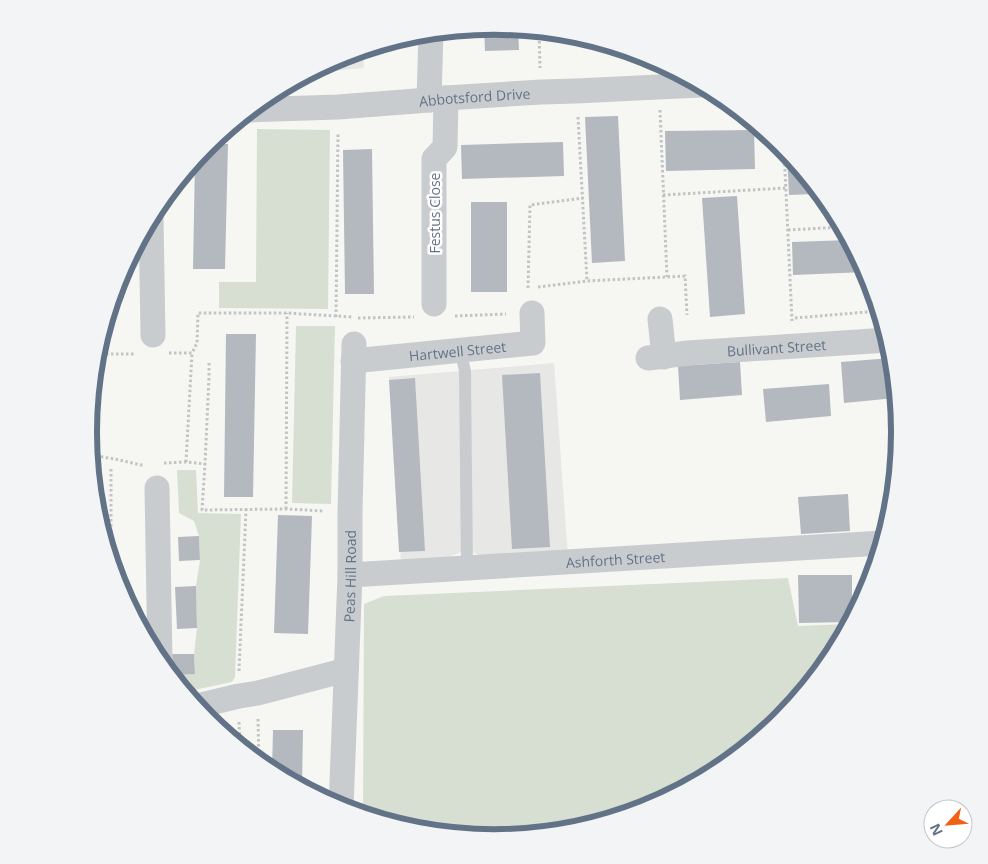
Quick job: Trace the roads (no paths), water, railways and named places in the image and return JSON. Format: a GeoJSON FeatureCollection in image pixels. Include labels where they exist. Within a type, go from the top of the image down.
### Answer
{"type":"FeatureCollection","features":[{"type":"Feature","properties":{"kind":"street","name":"Festus Close"},"geometry":{"type":"LineString","coordinates":[[432,40],[437,99],[445,147],[434,159],[434,304]]}},
{"type":"Feature","properties":{"kind":"street","name":"Abbotsford Drive"},"geometry":{"type":"LineString","coordinates":[[262,110],[338,107],[541,92],[687,85]]}},
{"type":"Feature","properties":{"kind":"street"},"geometry":{"type":"LineString","coordinates":[[151,231],[153,335]]}},
{"type":"Feature","properties":{"kind":"street","name":"Hartwell Street"},"geometry":{"type":"LineString","coordinates":[[353,352],[460,350],[533,343],[532,313]]}},
{"type":"Feature","properties":{"kind":"street","name":"Bullivant Street"},"geometry":{"type":"LineString","coordinates":[[660,319],[656,357],[688,353],[880,341]]}},
{"type":"Feature","properties":{"kind":"street","name":"Peas Hill Road"},"geometry":{"type":"LineString","coordinates":[[341,799],[350,575],[353,352]]}},
{"type":"Feature","properties":{"kind":"street"},"geometry":{"type":"LineString","coordinates":[[158,476],[160,646]]}},
{"type":"Feature","properties":{"kind":"street","name":"Ashforth Street"},"geometry":{"type":"LineString","coordinates":[[350,575],[874,544]]}},
{"type":"Feature","properties":{"kind":"street"},"geometry":{"type":"LineString","coordinates":[[205,704],[346,670]]}},
{"type":"Feature","properties":{"kind":"lane"},"geometry":{"type":"LineString","coordinates":[[460,350],[465,371],[468,568]]}}]}
